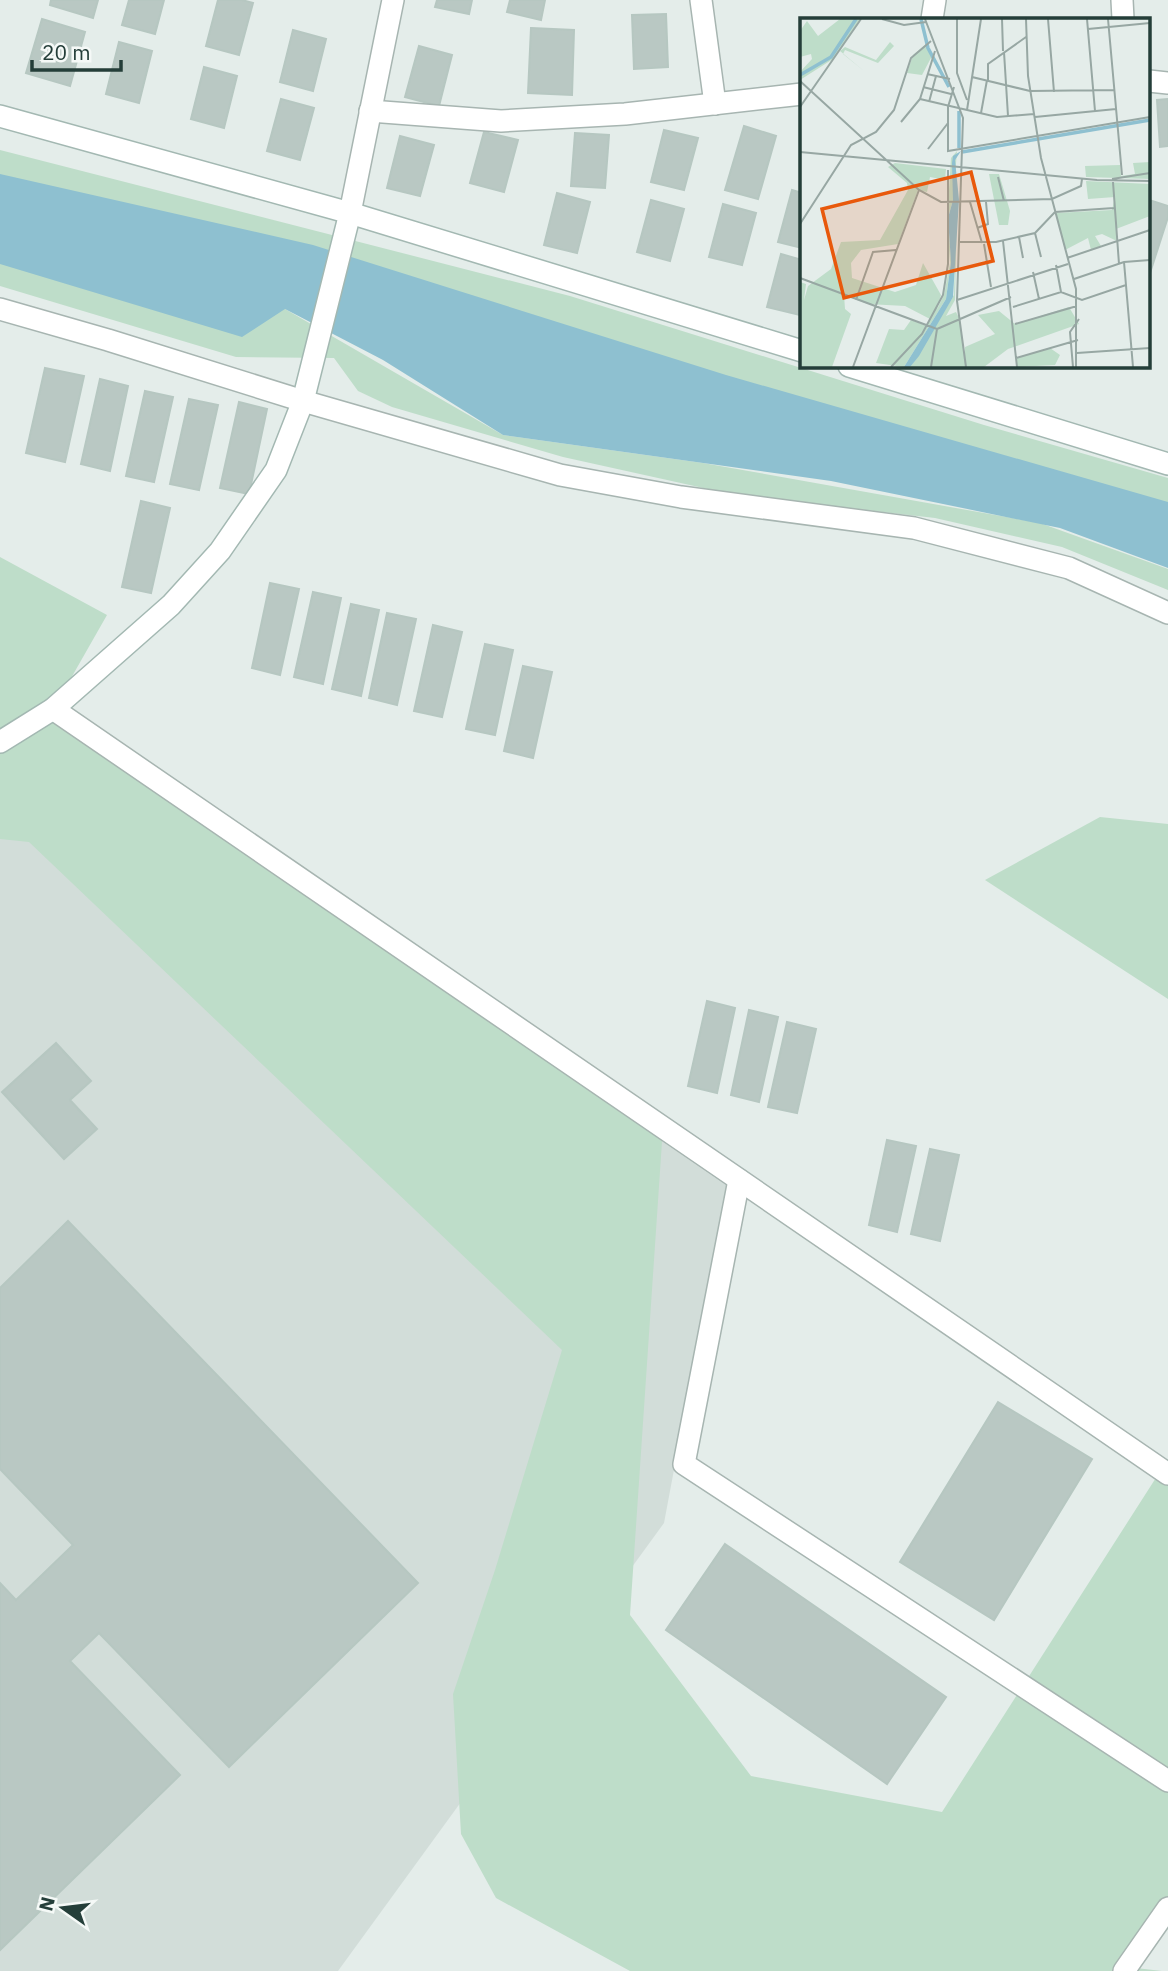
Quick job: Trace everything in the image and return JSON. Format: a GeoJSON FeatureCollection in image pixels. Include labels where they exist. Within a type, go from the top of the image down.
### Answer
{"type":"FeatureCollection","features":[{"type":"Feature","properties":{"kind":"street"},"geometry":{"type":"LineString","coordinates":[[0,742],[53,709],[171,605],[220,551],[276,470],[303,401],[350,213],[393,0]]}},
{"type":"Feature","properties":{"kind":"street"},"geometry":{"type":"LineString","coordinates":[[701,0],[715,104]]}},
{"type":"Feature","properties":{"kind":"street"},"geometry":{"type":"LineString","coordinates":[[932,18],[935,0]]}},
{"type":"Feature","properties":{"kind":"street"},"geometry":{"type":"LineString","coordinates":[[1122,0],[1123,18]]}},
{"type":"Feature","properties":{"kind":"street"},"geometry":{"type":"LineString","coordinates":[[1150,81],[1168,83]]}},
{"type":"Feature","properties":{"kind":"street"},"geometry":{"type":"LineString","coordinates":[[370,111],[501,121],[625,114],[800,94]]}},
{"type":"Feature","properties":{"kind":"street"},"geometry":{"type":"LineString","coordinates":[[0,116],[350,213],[800,350]]}},
{"type":"Feature","properties":{"kind":"street"},"geometry":{"type":"LineString","coordinates":[[0,309],[560,475],[681,497],[914,528],[1069,568],[1168,613]]}},
{"type":"Feature","properties":{"kind":"street"},"geometry":{"type":"LineString","coordinates":[[856,368],[1168,464]]}},
{"type":"Feature","properties":{"kind":"street"},"geometry":{"type":"LineString","coordinates":[[53,709],[1168,1474]]}},
{"type":"Feature","properties":{"kind":"street"},"geometry":{"type":"LineString","coordinates":[[739,1180],[684,1464],[1168,1782]]}},
{"type":"Feature","properties":{"kind":"street"},"geometry":{"type":"LineString","coordinates":[[1124,1971],[1168,1908]]}},
{"type":"Feature","properties":{"kind":"shaded area"},"geometry":{"type":"Polygon","coordinates":[[[62,730],[727,1186],[664,1523],[338,1971],[0,1971],[0,771],[62,730]]]}},
{"type":"Feature","properties":{"kind":"green space"},"geometry":{"type":"Polygon","coordinates":[[[0,150],[570,296],[984,425],[1168,478],[1168,504],[0,183],[0,150]]]}},
{"type":"Feature","properties":{"kind":"green space"},"geometry":{"type":"Polygon","coordinates":[[[0,251],[285,309],[503,435],[703,463],[1040,523],[1168,569],[1168,590],[1062,547],[935,518],[735,495],[563,457],[392,407],[358,391],[334,358],[236,357],[0,286],[0,251]]]}},
{"type":"Feature","properties":{"kind":"green space"},"geometry":{"type":"Polygon","coordinates":[[[0,557],[107,615],[54,708],[663,1127],[630,1615],[751,1776],[942,1812],[1168,1459],[1168,1906],[1127,1967],[1162,1971],[630,1971],[496,1898],[461,1834],[453,1694],[495,1570],[562,1350],[29,842],[0,839],[0,557]]]}},
{"type":"Feature","properties":{"kind":"green space"},"geometry":{"type":"Polygon","coordinates":[[[1100,817],[1168,824],[1168,999],[985,880],[1100,817]]]}},
{"type":"Feature","properties":{"kind":"water"},"geometry":{"type":"Polygon","coordinates":[[[0,174],[313,245],[726,375],[1168,502],[1168,568],[1060,528],[831,481],[503,435],[383,360],[285,309],[242,337],[0,264],[0,174]]]}},
{"type":"Feature","properties":{"kind":"building"},"geometry":{"type":"Polygon","coordinates":[[[51,0],[98,0],[93,18],[50,5],[51,0]]]}},
{"type":"Feature","properties":{"kind":"building"},"geometry":{"type":"Polygon","coordinates":[[[129,0],[164,0],[155,34],[122,25],[129,0]]]}},
{"type":"Feature","properties":{"kind":"building"},"geometry":{"type":"Polygon","coordinates":[[[218,0],[253,3],[239,55],[206,46],[218,0]]]}},
{"type":"Feature","properties":{"kind":"building"},"geometry":{"type":"Polygon","coordinates":[[[437,0],[472,0],[469,14],[435,7],[437,0]]]}},
{"type":"Feature","properties":{"kind":"building"},"geometry":{"type":"Polygon","coordinates":[[[510,0],[545,0],[541,20],[507,12],[510,0]]]}},
{"type":"Feature","properties":{"kind":"building"},"geometry":{"type":"Polygon","coordinates":[[[666,14],[668,67],[634,69],[632,15],[666,14]]]}},
{"type":"Feature","properties":{"kind":"building"},"geometry":{"type":"Polygon","coordinates":[[[42,19],[85,32],[70,86],[26,73],[42,19]]]}},
{"type":"Feature","properties":{"kind":"building"},"geometry":{"type":"Polygon","coordinates":[[[531,28],[574,30],[572,95],[528,93],[531,28]]]}},
{"type":"Feature","properties":{"kind":"building"},"geometry":{"type":"Polygon","coordinates":[[[293,30],[326,39],[313,91],[280,82],[293,30]]]}},
{"type":"Feature","properties":{"kind":"building"},"geometry":{"type":"Polygon","coordinates":[[[119,42],[152,51],[139,103],[106,94],[119,42]]]}},
{"type":"Feature","properties":{"kind":"building"},"geometry":{"type":"Polygon","coordinates":[[[419,46],[452,55],[439,106],[405,97],[419,46]]]}},
{"type":"Feature","properties":{"kind":"building"},"geometry":{"type":"Polygon","coordinates":[[[204,67],[237,76],[224,128],[191,119],[204,67]]]}},
{"type":"Feature","properties":{"kind":"building"},"geometry":{"type":"Polygon","coordinates":[[[281,99],[314,108],[300,160],[267,151],[281,99]]]}},
{"type":"Feature","properties":{"kind":"building"},"geometry":{"type":"Polygon","coordinates":[[[1168,99],[1168,146],[1160,147],[1157,100],[1168,99]]]}},
{"type":"Feature","properties":{"kind":"building"},"geometry":{"type":"Polygon","coordinates":[[[744,126],[776,136],[758,199],[725,190],[744,126]]]}},
{"type":"Feature","properties":{"kind":"building"},"geometry":{"type":"Polygon","coordinates":[[[664,130],[698,138],[684,190],[651,182],[664,130]]]}},
{"type":"Feature","properties":{"kind":"building"},"geometry":{"type":"Polygon","coordinates":[[[484,132],[518,140],[504,192],[470,183],[484,132]]]}},
{"type":"Feature","properties":{"kind":"building"},"geometry":{"type":"Polygon","coordinates":[[[575,133],[609,135],[605,188],[571,186],[575,133]]]}},
{"type":"Feature","properties":{"kind":"building"},"geometry":{"type":"Polygon","coordinates":[[[400,136],[434,145],[420,196],[387,188],[400,136]]]}},
{"type":"Feature","properties":{"kind":"building"},"geometry":{"type":"Polygon","coordinates":[[[792,190],[800,192],[800,248],[778,242],[792,190]]]}},
{"type":"Feature","properties":{"kind":"building"},"geometry":{"type":"Polygon","coordinates":[[[557,193],[590,202],[577,253],[544,245],[557,193]]]}},
{"type":"Feature","properties":{"kind":"building"},"geometry":{"type":"Polygon","coordinates":[[[651,200],[684,209],[670,261],[637,252],[651,200]]]}},
{"type":"Feature","properties":{"kind":"building"},"geometry":{"type":"Polygon","coordinates":[[[1150,200],[1168,206],[1168,217],[1150,273],[1150,200]]]}},
{"type":"Feature","properties":{"kind":"building"},"geometry":{"type":"Polygon","coordinates":[[[723,204],[756,213],[742,265],[709,257],[723,204]]]}},
{"type":"Feature","properties":{"kind":"building"},"geometry":{"type":"Polygon","coordinates":[[[781,254],[800,259],[800,315],[767,307],[781,254]]]}},
{"type":"Feature","properties":{"kind":"building"},"geometry":{"type":"Polygon","coordinates":[[[45,368],[84,376],[65,462],[26,453],[45,368]]]}},
{"type":"Feature","properties":{"kind":"building"},"geometry":{"type":"Polygon","coordinates":[[[100,379],[128,386],[110,471],[81,464],[100,379]]]}},
{"type":"Feature","properties":{"kind":"building"},"geometry":{"type":"Polygon","coordinates":[[[145,391],[173,397],[154,482],[126,476],[145,391]]]}},
{"type":"Feature","properties":{"kind":"building"},"geometry":{"type":"Polygon","coordinates":[[[189,399],[218,405],[199,490],[170,484],[189,399]]]}},
{"type":"Feature","properties":{"kind":"building"},"geometry":{"type":"Polygon","coordinates":[[[239,402],[267,409],[249,494],[220,488],[239,402]]]}},
{"type":"Feature","properties":{"kind":"building"},"geometry":{"type":"Polygon","coordinates":[[[141,501],[170,508],[151,593],[122,587],[141,501]]]}},
{"type":"Feature","properties":{"kind":"building"},"geometry":{"type":"Polygon","coordinates":[[[270,583],[299,589],[280,675],[252,668],[270,583]]]}},
{"type":"Feature","properties":{"kind":"building"},"geometry":{"type":"Polygon","coordinates":[[[313,592],[341,598],[323,684],[294,677],[313,592]]]}},
{"type":"Feature","properties":{"kind":"building"},"geometry":{"type":"Polygon","coordinates":[[[351,604],[379,610],[361,696],[332,689],[351,604]]]}},
{"type":"Feature","properties":{"kind":"building"},"geometry":{"type":"Polygon","coordinates":[[[387,613],[416,619],[397,705],[369,698],[387,613]]]}},
{"type":"Feature","properties":{"kind":"building"},"geometry":{"type":"Polygon","coordinates":[[[433,625],[462,632],[442,717],[414,711],[433,625]]]}},
{"type":"Feature","properties":{"kind":"building"},"geometry":{"type":"Polygon","coordinates":[[[485,644],[513,650],[495,735],[466,729],[485,644]]]}},
{"type":"Feature","properties":{"kind":"building"},"geometry":{"type":"Polygon","coordinates":[[[523,666],[552,672],[533,758],[504,751],[523,666]]]}},
{"type":"Feature","properties":{"kind":"building"},"geometry":{"type":"Polygon","coordinates":[[[707,1001],[735,1008],[717,1093],[688,1086],[707,1001]]]}},
{"type":"Feature","properties":{"kind":"building"},"geometry":{"type":"Polygon","coordinates":[[[749,1010],[778,1017],[759,1102],[731,1095],[749,1010]]]}},
{"type":"Feature","properties":{"kind":"building"},"geometry":{"type":"Polygon","coordinates":[[[787,1022],[816,1029],[797,1113],[768,1107],[787,1022]]]}},
{"type":"Feature","properties":{"kind":"building"},"geometry":{"type":"Polygon","coordinates":[[[56,1043],[91,1081],[70,1100],[97,1129],[64,1159],[2,1092],[56,1043]]]}},
{"type":"Feature","properties":{"kind":"building"},"geometry":{"type":"Polygon","coordinates":[[[887,1140],[916,1146],[897,1232],[869,1225],[887,1140]]]}},
{"type":"Feature","properties":{"kind":"building"},"geometry":{"type":"Polygon","coordinates":[[[930,1149],[959,1155],[940,1241],[911,1234],[930,1149]]]}},
{"type":"Feature","properties":{"kind":"building"},"geometry":{"type":"Polygon","coordinates":[[[68,1221],[418,1583],[229,1767],[99,1633],[70,1661],[180,1775],[0,1950],[0,1583],[16,1600],[73,1545],[0,1469],[0,1288],[68,1221]]]}},
{"type":"Feature","properties":{"kind":"building"},"geometry":{"type":"Polygon","coordinates":[[[998,1402],[1092,1459],[994,1620],[900,1562],[998,1402]]]}},
{"type":"Feature","properties":{"kind":"building"},"geometry":{"type":"Polygon","coordinates":[[[725,1544],[946,1697],[887,1784],[666,1630],[725,1544]]]}}]}
